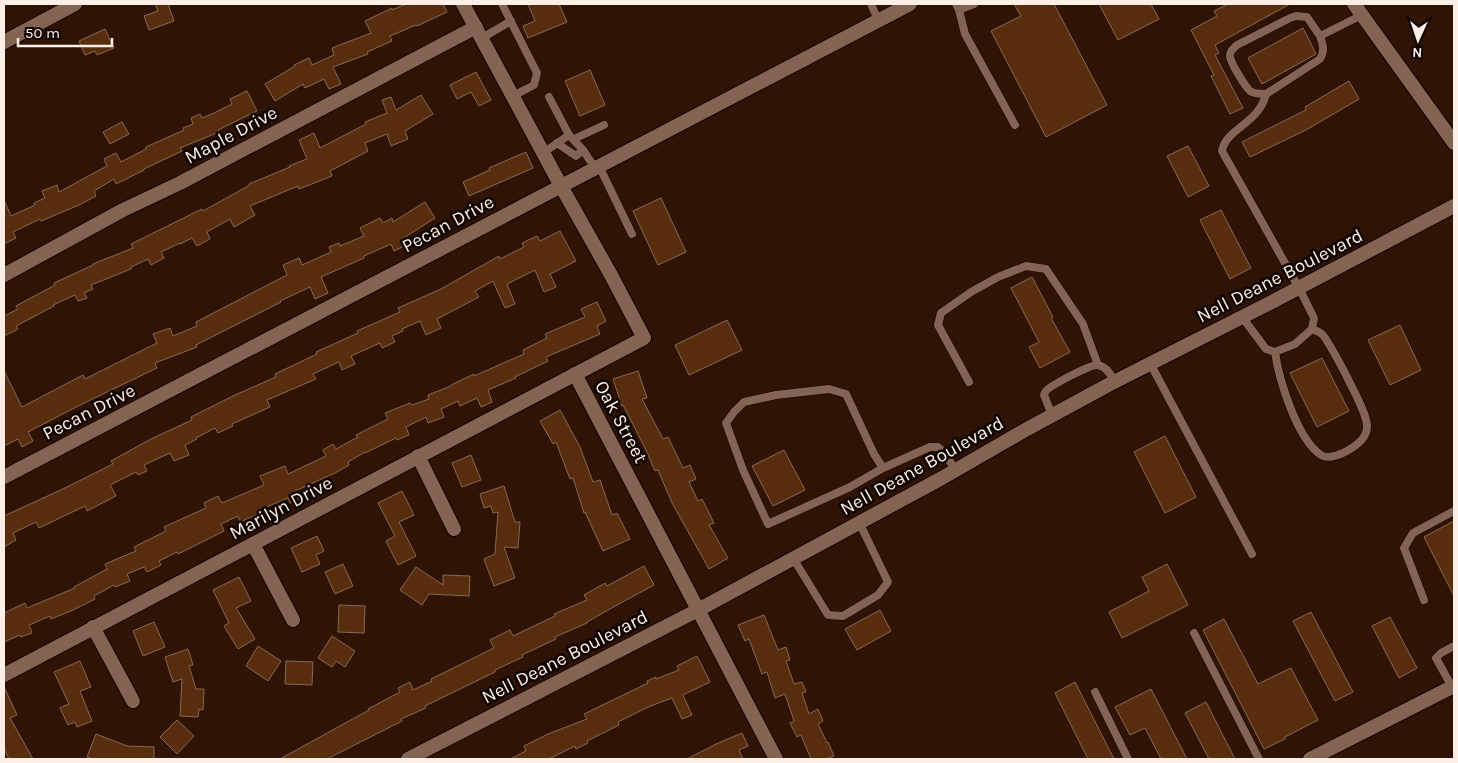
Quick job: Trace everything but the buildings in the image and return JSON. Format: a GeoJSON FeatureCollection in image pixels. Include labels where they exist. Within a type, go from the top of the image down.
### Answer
{"type":"FeatureCollection","features":[{"type":"Feature","properties":{"kind":"street"},"geometry":{"type":"LineString","coordinates":[[4,42],[75,4]]}},
{"type":"Feature","properties":{"kind":"street","name":"Oak Street"},"geometry":{"type":"LineString","coordinates":[[463,4],[644,338],[575,374],[776,759]]}},
{"type":"Feature","properties":{"kind":"street","name":"Pecan Drive"},"geometry":{"type":"LineString","coordinates":[[4,477],[910,4]]}},
{"type":"Feature","properties":{"kind":"street"},"geometry":{"type":"LineString","coordinates":[[1358,9],[1454,143]]}},
{"type":"Feature","properties":{"kind":"street","name":"Maple Drive"},"geometry":{"type":"LineString","coordinates":[[4,275],[123,210],[479,33]]}},
{"type":"Feature","properties":{"kind":"street","name":"Nell Deane Boulevard"},"geometry":{"type":"LineString","coordinates":[[408,759],[698,610],[1114,381],[1299,288],[1454,206]]}},
{"type":"Feature","properties":{"kind":"street","name":"Marilyn Drive"},"geometry":{"type":"LineString","coordinates":[[4,675],[575,374]]}},
{"type":"Feature","properties":{"kind":"street"},"geometry":{"type":"LineString","coordinates":[[418,456],[454,530]]}},
{"type":"Feature","properties":{"kind":"street"},"geometry":{"type":"LineString","coordinates":[[253,544],[293,620]]}},
{"type":"Feature","properties":{"kind":"street"},"geometry":{"type":"LineString","coordinates":[[93,627],[133,701]]}},
{"type":"Feature","properties":{"kind":"street"},"geometry":{"type":"LineString","coordinates":[[1310,759],[1453,686]]}},
{"type":"Feature","properties":{"kind":"lane"},"geometry":{"type":"LineString","coordinates":[[502,4],[537,73],[534,85],[513,96]]}},
{"type":"Feature","properties":{"kind":"lane"},"geometry":{"type":"LineString","coordinates":[[871,4],[878,20]]}},
{"type":"Feature","properties":{"kind":"lane"},"geometry":{"type":"LineString","coordinates":[[974,4],[957,7],[965,34],[1015,125]]}},
{"type":"Feature","properties":{"kind":"lane"},"geometry":{"type":"LineString","coordinates":[[1320,36],[1358,9]]}},
{"type":"Feature","properties":{"kind":"lane"},"geometry":{"type":"LineString","coordinates":[[1296,16],[1307,17],[1320,36],[1323,47],[1320,59],[1266,94],[1251,92],[1233,65],[1230,55],[1232,49],[1272,26],[1296,16]]}},
{"type":"Feature","properties":{"kind":"lane"},"geometry":{"type":"LineString","coordinates":[[479,33],[510,21]]}},
{"type":"Feature","properties":{"kind":"lane"},"geometry":{"type":"LineString","coordinates":[[1242,317],[1266,348],[1275,352],[1295,344],[1312,329],[1314,318],[1222,152],[1223,144],[1227,138],[1248,122],[1262,107],[1266,94]]}},
{"type":"Feature","properties":{"kind":"lane"},"geometry":{"type":"LineString","coordinates":[[549,97],[572,137],[597,167],[632,234]]}},
{"type":"Feature","properties":{"kind":"lane"},"geometry":{"type":"LineString","coordinates":[[543,153],[557,143],[604,125]]}},
{"type":"Feature","properties":{"kind":"lane"},"geometry":{"type":"LineString","coordinates":[[557,143],[576,156],[583,150]]}},
{"type":"Feature","properties":{"kind":"lane"},"geometry":{"type":"LineString","coordinates":[[969,382],[938,324],[941,313],[953,303],[984,284],[1026,266],[1046,269],[1061,289],[1083,324],[1098,365]]}},
{"type":"Feature","properties":{"kind":"lane"},"geometry":{"type":"LineString","coordinates":[[1275,352],[1277,367],[1287,401],[1309,444],[1322,456],[1331,457],[1344,453],[1363,440],[1367,427],[1365,416],[1345,373],[1322,334],[1312,329]]}},
{"type":"Feature","properties":{"kind":"lane"},"geometry":{"type":"LineString","coordinates":[[1150,363],[1252,554]]}},
{"type":"Feature","properties":{"kind":"lane"},"geometry":{"type":"LineString","coordinates":[[1052,415],[1044,400],[1044,395],[1046,390],[1054,385],[1092,365],[1098,365],[1109,371],[1114,381]]}},
{"type":"Feature","properties":{"kind":"lane"},"geometry":{"type":"LineString","coordinates":[[883,468],[874,454],[846,394],[830,389],[776,395],[744,402],[726,424],[743,470],[768,524],[850,487],[883,468],[930,447],[938,447],[945,453],[955,470]]}},
{"type":"Feature","properties":{"kind":"lane"},"geometry":{"type":"LineString","coordinates":[[1424,600],[1404,548],[1413,533],[1454,511]]}},
{"type":"Feature","properties":{"kind":"lane"},"geometry":{"type":"LineString","coordinates":[[793,558],[828,615],[842,616],[878,595],[888,582],[859,522]]}},
{"type":"Feature","properties":{"kind":"lane"},"geometry":{"type":"LineString","coordinates":[[1194,634],[1258,759]]}},
{"type":"Feature","properties":{"kind":"lane"},"geometry":{"type":"LineString","coordinates":[[1453,686],[1436,658],[1454,646]]}},
{"type":"Feature","properties":{"kind":"lane"},"geometry":{"type":"LineString","coordinates":[[1095,692],[1128,759]]}}]}
